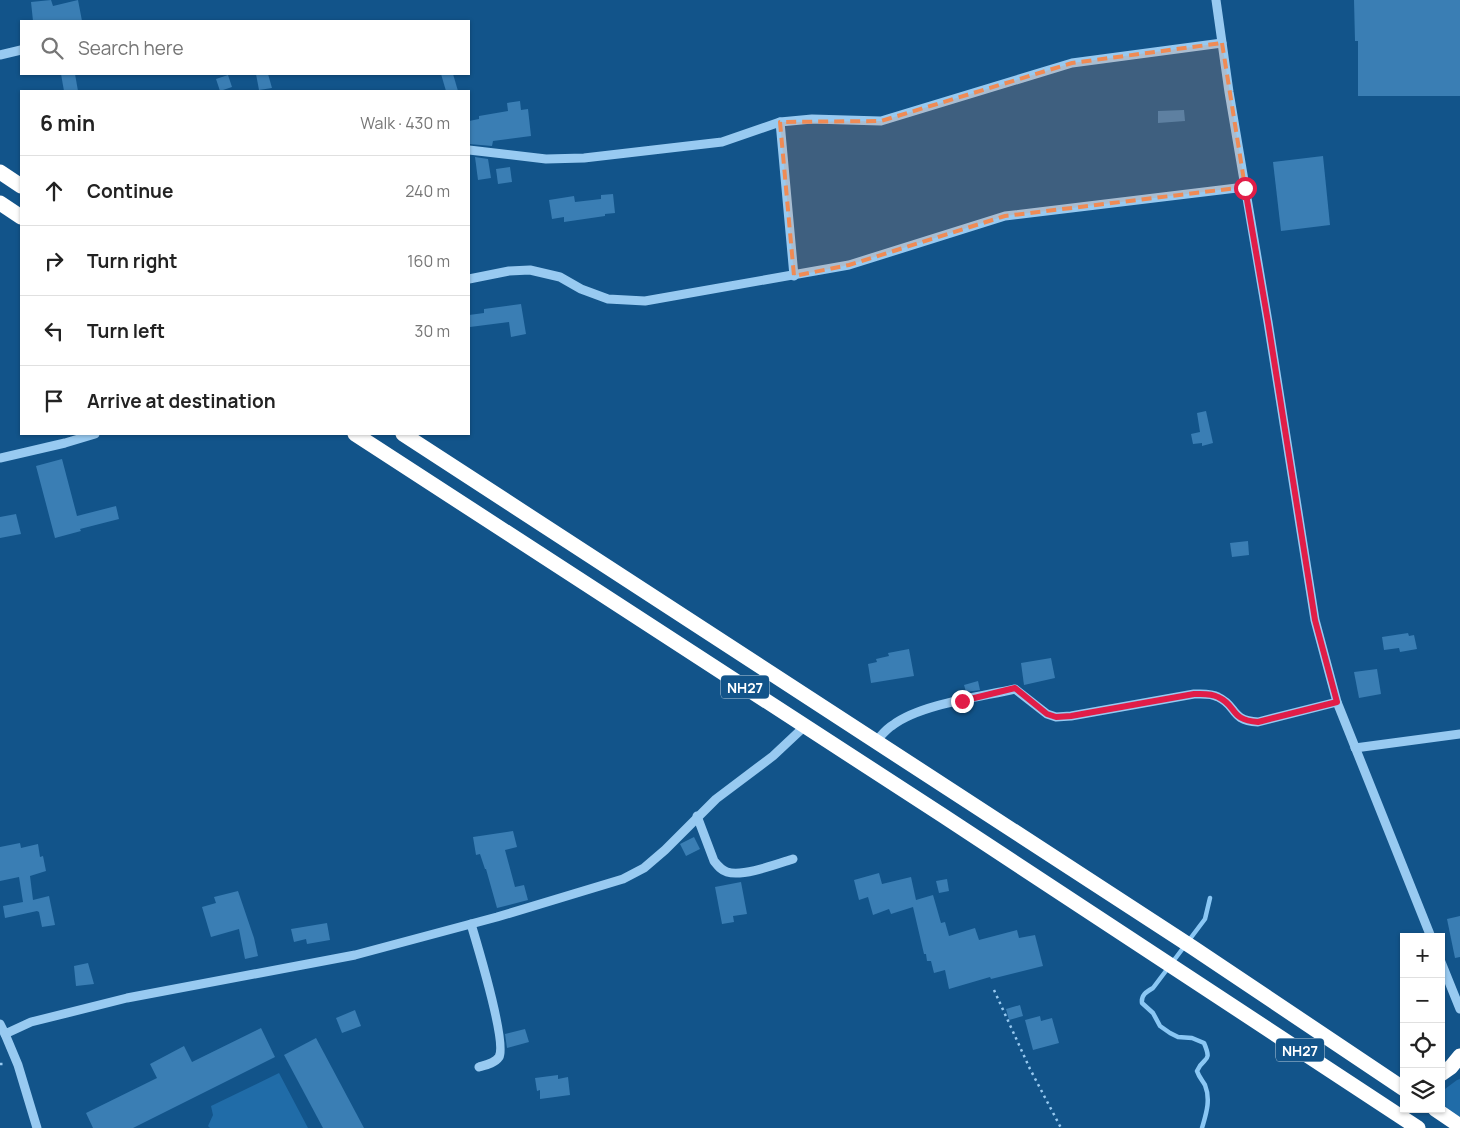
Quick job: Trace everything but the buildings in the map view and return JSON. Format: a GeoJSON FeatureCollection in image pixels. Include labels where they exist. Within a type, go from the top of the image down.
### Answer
{"type":"FeatureCollection","features":[{"type":"Feature","properties":{"kind":"highway"},"geometry":{"type":"LineString","coordinates":[[0,172],[20,185]]}},
{"type":"Feature","properties":{"kind":"highway"},"geometry":{"type":"LineString","coordinates":[[0,203],[20,216]]}},
{"type":"Feature","properties":{"kind":"highway","name":"NH27"},"geometry":{"type":"LineString","coordinates":[[356,435],[805,726],[1418,1128]]}},
{"type":"Feature","properties":{"kind":"highway","name":"NH27"},"geometry":{"type":"LineString","coordinates":[[405,435],[1192,947],[1400,1085]]}},
{"type":"Feature","properties":{"kind":"highway"},"geometry":{"type":"LineString","coordinates":[[1445,1072],[1451,1068],[1460,1056]]}},
{"type":"Feature","properties":{"kind":"highway"},"geometry":{"type":"LineString","coordinates":[[1441,1113],[1460,1126]]}},
{"type":"Feature","properties":{"kind":"street"},"geometry":{"type":"LineString","coordinates":[[1216,0],[1315,620],[1337,702],[1429,933]]}},
{"type":"Feature","properties":{"kind":"street"},"geometry":{"type":"LineString","coordinates":[[470,150],[546,159],[584,158],[722,142],[780,122],[812,119],[881,121],[1072,63],[1222,43]]}},
{"type":"Feature","properties":{"kind":"street"},"geometry":{"type":"LineString","coordinates":[[0,55],[20,50]]}},
{"type":"Feature","properties":{"kind":"street"},"geometry":{"type":"LineString","coordinates":[[780,122],[794,276]]}},
{"type":"Feature","properties":{"kind":"street"},"geometry":{"type":"LineString","coordinates":[[470,279],[509,271],[530,270],[560,277],[581,289],[608,299],[645,301],[849,265],[1004,216],[1245,188]]}},
{"type":"Feature","properties":{"kind":"street"},"geometry":{"type":"LineString","coordinates":[[0,458],[92,435]]}},
{"type":"Feature","properties":{"kind":"street"},"geometry":{"type":"LineString","coordinates":[[876,741],[892,725],[920,711],[1015,688],[1047,714],[1056,717],[1194,694],[1210,694],[1219,697],[1239,717],[1246,721],[1258,722],[1337,702]]}},
{"type":"Feature","properties":{"kind":"street"},"geometry":{"type":"LineString","coordinates":[[4,1034],[31,1022],[127,998],[355,955],[471,924],[624,879],[644,868],[665,850],[716,799],[773,756],[805,726]]}},
{"type":"Feature","properties":{"kind":"street"},"geometry":{"type":"LineString","coordinates":[[1356,748],[1460,734]]}},
{"type":"Feature","properties":{"kind":"street"},"geometry":{"type":"LineString","coordinates":[[697,816],[714,861],[727,872],[736,873],[793,859]]}},
{"type":"Feature","properties":{"kind":"street"},"geometry":{"type":"LineString","coordinates":[[471,924],[501,1041],[501,1052],[498,1058],[492,1063],[479,1068]]}},
{"type":"Feature","properties":{"kind":"street"},"geometry":{"type":"LineString","coordinates":[[1445,972],[1460,1009]]}},
{"type":"Feature","properties":{"kind":"street"},"geometry":{"type":"LineString","coordinates":[[0,1024],[18,1065],[37,1128]]}},
{"type":"Feature","properties":{"kind":"path"},"geometry":{"type":"LineString","coordinates":[[994,990],[1030,1069],[1061,1128]]}},
{"type":"Feature","properties":{"kind":"highlighted area"},"geometry":{"type":"Polygon","coordinates":[[[1222,43],[1245,187],[1005,216],[849,265],[794,276],[780,122],[881,121],[1072,63],[1222,43]]]}},
{"type":"Feature","properties":{"kind":"shaded area"},"geometry":{"type":"Polygon","coordinates":[[[279,1073],[308,1128],[210,1128],[208,1126],[213,1115],[211,1106],[279,1073]]]}},
{"type":"Feature","properties":{"kind":"shaded area"},"geometry":{"type":"Polygon","coordinates":[[[1460,1079],[1460,1119],[1445,1110],[1445,1089],[1460,1079]]]}},
{"type":"Feature","properties":{"kind":"waterway"},"geometry":{"type":"LineString","coordinates":[[1202,1128],[1208,1096],[1205,1085],[1197,1071],[1208,1054],[1204,1043],[1192,1038],[1178,1037],[1160,1026],[1153,1013],[1142,1003],[1142,998],[1144,994],[1153,988],[1205,919],[1210,898]]}},
{"type":"Feature","properties":{"kind":"route"},"geometry":{"type":"LineString","coordinates":[[962,701],[1015,688],[1037,707],[1047,714],[1056,717],[1194,694],[1210,694],[1226,702],[1239,717],[1246,721],[1258,722],[1337,702],[1315,620],[1245,188]]}}]}
